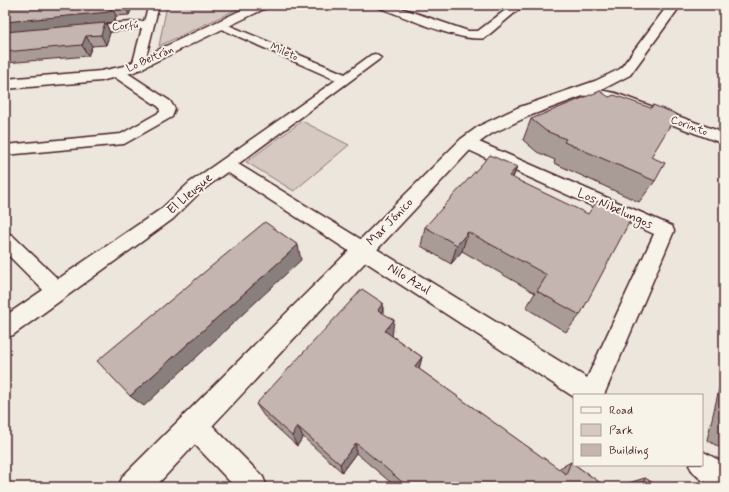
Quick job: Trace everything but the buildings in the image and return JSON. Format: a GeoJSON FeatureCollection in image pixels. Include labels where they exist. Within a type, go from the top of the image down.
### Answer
{"type":"FeatureCollection","features":[{"type":"Feature","properties":{"kind":"street"},"geometry":{"type":"LineString","coordinates":[[138,66],[154,5]]}},
{"type":"Feature","properties":{"kind":"street","name":"Lo Beltrán"},"geometry":{"type":"LineString","coordinates":[[5,84],[118,73],[138,66],[262,5]]}},
{"type":"Feature","properties":{"kind":"street"},"geometry":{"type":"LineString","coordinates":[[382,5],[396,7],[467,35],[475,36],[481,35],[519,5]]}},
{"type":"Feature","properties":{"kind":"street","name":"Mar Jónico"},"geometry":{"type":"LineString","coordinates":[[134,487],[467,143],[485,130],[523,112],[582,91],[606,90],[630,68],[675,5]]}},
{"type":"Feature","properties":{"kind":"street"},"geometry":{"type":"LineString","coordinates":[[718,5],[724,7]]}},
{"type":"Feature","properties":{"kind":"street","name":"Corfú"},"geometry":{"type":"LineString","coordinates":[[73,31],[149,24]]}},
{"type":"Feature","properties":{"kind":"street","name":"Mileto"},"geometry":{"type":"LineString","coordinates":[[221,25],[346,79]]}},
{"type":"Feature","properties":{"kind":"street","name":"El Lleuque"},"geometry":{"type":"LineString","coordinates":[[5,328],[167,214],[195,186],[375,58]]}},
{"type":"Feature","properties":{"kind":"street"},"geometry":{"type":"LineString","coordinates":[[5,150],[124,140],[167,114],[168,109],[165,104],[118,73]]}},
{"type":"Feature","properties":{"kind":"street","name":"Corinto"},"geometry":{"type":"LineString","coordinates":[[606,90],[724,139]]}},
{"type":"Feature","properties":{"kind":"street","name":"Los Nibelungos"},"geometry":{"type":"LineString","coordinates":[[467,143],[665,232],[592,394]]}},
{"type":"Feature","properties":{"kind":"street","name":"Nilo Azul"},"geometry":{"type":"LineString","coordinates":[[226,164],[590,394]]}},
{"type":"Feature","properties":{"kind":"street"},"geometry":{"type":"LineString","coordinates":[[5,240],[57,291]]}},
{"type":"Feature","properties":{"kind":"street"},"geometry":{"type":"LineString","coordinates":[[194,425],[253,487]]}},
{"type":"Feature","properties":{"kind":"street"},"geometry":{"type":"LineString","coordinates":[[703,465],[724,478]]}},
{"type":"Feature","properties":{"kind":"green space"},"geometry":{"type":"Polygon","coordinates":[[[167,5],[246,5],[159,46],[167,5]]]}},
{"type":"Feature","properties":{"kind":"green space"},"geometry":{"type":"Polygon","coordinates":[[[302,121],[349,145],[294,191],[246,162],[302,121]]]}}]}
